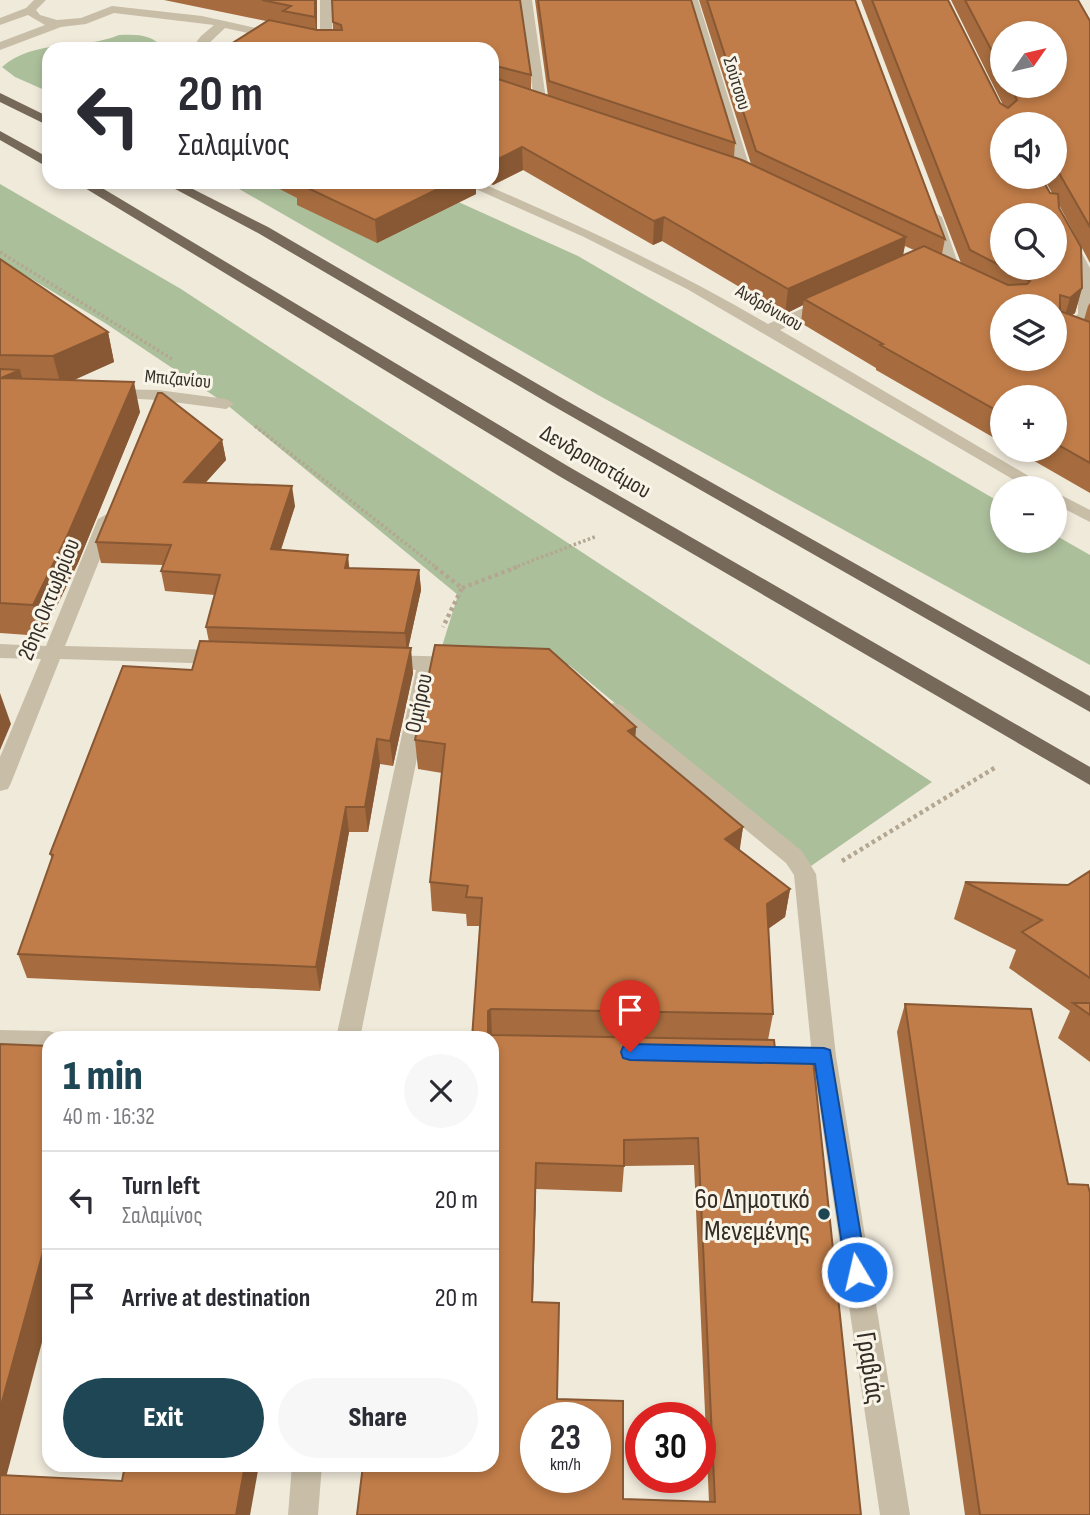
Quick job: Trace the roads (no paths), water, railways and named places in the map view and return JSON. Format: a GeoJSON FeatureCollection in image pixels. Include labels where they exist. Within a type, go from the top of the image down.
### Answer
{"type":"FeatureCollection","features":[{"type":"Feature","properties":{"kind":"main road"},"geometry":{"type":"LineString","coordinates":[[0,97],[42,118]]}},
{"type":"Feature","properties":{"kind":"main road"},"geometry":{"type":"LineString","coordinates":[[0,135],[42,160]]}},
{"type":"Feature","properties":{"kind":"main road","name":"Δενδροποτάμου"},"geometry":{"type":"LineString","coordinates":[[94,189],[644,518],[1090,777]]}},
{"type":"Feature","properties":{"kind":"main road","name":"Δενδροποτάμου"},"geometry":{"type":"LineString","coordinates":[[183,189],[263,230],[554,400],[1090,705]]}},
{"type":"Feature","properties":{"kind":"street"},"geometry":{"type":"LineString","coordinates":[[0,22],[30,10],[40,0]]}},
{"type":"Feature","properties":{"kind":"street"},"geometry":{"type":"LineString","coordinates":[[326,0],[330,42]]}},
{"type":"Feature","properties":{"kind":"street"},"geometry":{"type":"LineString","coordinates":[[526,0],[541,107]]}},
{"type":"Feature","properties":{"kind":"street","name":"Σούτσου"},"geometry":{"type":"LineString","coordinates":[[692,0],[746,179]]}},
{"type":"Feature","properties":{"kind":"street"},"geometry":{"type":"LineString","coordinates":[[0,46],[62,23],[94,19],[112,4],[224,23],[305,42]]}},
{"type":"Feature","properties":{"kind":"street"},"geometry":{"type":"LineString","coordinates":[[30,10],[37,18],[62,23]]}},
{"type":"Feature","properties":{"kind":"street"},"geometry":{"type":"LineString","coordinates":[[202,42],[224,23]]}},
{"type":"Feature","properties":{"kind":"street","name":"Ανδρόνικου"},"geometry":{"type":"LineString","coordinates":[[483,189],[633,254],[1019,476]]}},
{"type":"Feature","properties":{"kind":"street"},"geometry":{"type":"LineString","coordinates":[[929,201],[961,281],[932,267]]}},
{"type":"Feature","properties":{"kind":"street"},"geometry":{"type":"LineString","coordinates":[[1067,239],[1084,270],[1086,314],[1067,332]]}},
{"type":"Feature","properties":{"kind":"street"},"geometry":{"type":"LineString","coordinates":[[768,330],[844,295]]}},
{"type":"Feature","properties":{"kind":"street","name":"Μπιζανίου"},"geometry":{"type":"LineString","coordinates":[[92,394],[155,402],[226,404]]}},
{"type":"Feature","properties":{"kind":"street","name":"26ης Οκτωβρίου"},"geometry":{"type":"LineString","coordinates":[[0,783],[116,498]]}},
{"type":"Feature","properties":{"kind":"street"},"geometry":{"type":"LineString","coordinates":[[1067,504],[1090,517]]}},
{"type":"Feature","properties":{"kind":"street"},"geometry":{"type":"LineString","coordinates":[[0,651],[247,658]]}},
{"type":"Feature","properties":{"kind":"street","name":"Ομήρου"},"geometry":{"type":"LineString","coordinates":[[349,1031],[427,663],[358,661]]}},
{"type":"Feature","properties":{"kind":"street"},"geometry":{"type":"LineString","coordinates":[[427,663],[479,665]]}},
{"type":"Feature","properties":{"kind":"street","name":"Γραβιάς"},"geometry":{"type":"LineString","coordinates":[[600,698],[794,857],[806,874],[810,1056],[895,1515]]}},
{"type":"Feature","properties":{"kind":"street"},"geometry":{"type":"LineString","coordinates":[[0,1040],[42,1041]]}},
{"type":"Feature","properties":{"kind":"street"},"geometry":{"type":"LineString","coordinates":[[303,1515],[306,1472]]}},
{"type":"Feature","properties":{"kind":"place","name":"6ο Δημοτικό Μενεμένης"},"geometry":{"type":"Point","coordinates":[824,1214]}}]}
